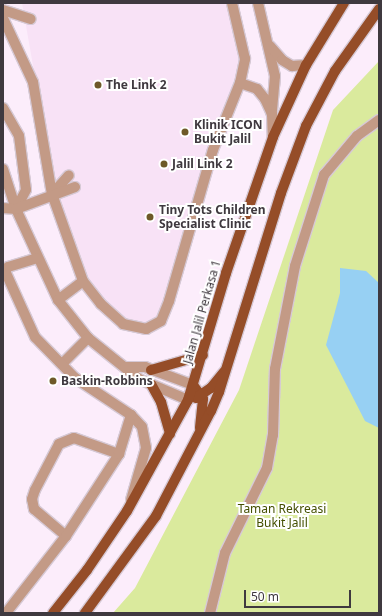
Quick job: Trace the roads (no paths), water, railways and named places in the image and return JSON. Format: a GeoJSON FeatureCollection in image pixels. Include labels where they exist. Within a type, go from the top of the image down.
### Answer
{"type":"FeatureCollection","features":[{"type":"Feature","properties":{"kind":"main road","name":"Jalan Jalil Perkasa 1"},"geometry":{"type":"LineString","coordinates":[[53,613],[87,570],[127,511],[188,400],[203,356],[226,273],[272,137],[306,65],[344,3]]}},
{"type":"Feature","properties":{"kind":"main road"},"geometry":{"type":"LineString","coordinates":[[85,613],[156,516],[200,432],[219,392],[281,193],[306,126],[335,71],[379,9]]}},
{"type":"Feature","properties":{"kind":"main road"},"geometry":{"type":"LineString","coordinates":[[151,370],[203,356]]}},
{"type":"Feature","properties":{"kind":"main road"},"geometry":{"type":"LineString","coordinates":[[188,400],[201,394],[226,369]]}},
{"type":"Feature","properties":{"kind":"main road"},"geometry":{"type":"LineString","coordinates":[[151,384],[161,402],[170,434]]}},
{"type":"Feature","properties":{"kind":"main road"},"geometry":{"type":"LineString","coordinates":[[193,385],[201,394],[200,432]]}},
{"type":"Feature","properties":{"kind":"street"},"geometry":{"type":"LineString","coordinates":[[3,18],[32,82],[52,194],[83,281],[102,304],[123,324],[146,329],[161,322],[169,301],[213,150],[240,83],[245,59],[232,3]]}},
{"type":"Feature","properties":{"kind":"street"},"geometry":{"type":"LineString","coordinates":[[258,3],[269,44],[275,76],[272,137]]}},
{"type":"Feature","properties":{"kind":"street"},"geometry":{"type":"LineString","coordinates":[[3,10],[31,19]]}},
{"type":"Feature","properties":{"kind":"street"},"geometry":{"type":"LineString","coordinates":[[269,44],[282,60],[292,66],[306,65]]}},
{"type":"Feature","properties":{"kind":"street"},"geometry":{"type":"LineString","coordinates":[[240,83],[257,89],[272,114]]}},
{"type":"Feature","properties":{"kind":"street"},"geometry":{"type":"LineString","coordinates":[[3,108],[19,136],[26,190],[16,209]]}},
{"type":"Feature","properties":{"kind":"street"},"geometry":{"type":"LineString","coordinates":[[210,613],[225,553],[267,468],[273,435],[276,361],[295,266],[324,175],[357,136],[379,120]]}},
{"type":"Feature","properties":{"kind":"street"},"geometry":{"type":"LineString","coordinates":[[3,169],[16,209],[37,258],[58,300],[88,338],[125,366],[139,379],[188,400]]}},
{"type":"Feature","properties":{"kind":"street"},"geometry":{"type":"LineString","coordinates":[[52,194],[69,175]]}},
{"type":"Feature","properties":{"kind":"street"},"geometry":{"type":"LineString","coordinates":[[3,208],[16,209],[52,194],[75,187]]}},
{"type":"Feature","properties":{"kind":"street"},"geometry":{"type":"LineString","coordinates":[[37,258],[8,267],[5,271],[6,277],[35,337],[75,378],[131,415],[142,427],[146,448],[127,511]]}},
{"type":"Feature","properties":{"kind":"street"},"geometry":{"type":"LineString","coordinates":[[58,300],[83,281]]}},
{"type":"Feature","properties":{"kind":"street"},"geometry":{"type":"LineString","coordinates":[[62,364],[88,338]]}},
{"type":"Feature","properties":{"kind":"street"},"geometry":{"type":"LineString","coordinates":[[125,366],[151,370],[193,385]]}},
{"type":"Feature","properties":{"kind":"street"},"geometry":{"type":"LineString","coordinates":[[6,613],[66,536],[119,454],[131,415]]}},
{"type":"Feature","properties":{"kind":"street"},"geometry":{"type":"LineString","coordinates":[[66,536],[34,508],[32,500],[35,490],[59,444],[74,438],[119,454]]}},
{"type":"Feature","properties":{"kind":"water"},"geometry":{"type":"Polygon","coordinates":[[[340,268],[366,271],[379,283],[379,428],[365,421],[326,345],[340,293],[340,268]]]}},
{"type":"Feature","properties":{"kind":"place","name":"The Link 2"},"geometry":{"type":"Point","coordinates":[98,85]}},
{"type":"Feature","properties":{"kind":"place","name":"Klinik ICON Bukit Jalil"},"geometry":{"type":"Point","coordinates":[185,132]}},
{"type":"Feature","properties":{"kind":"place","name":"Jalil Link 2"},"geometry":{"type":"Point","coordinates":[164,164]}},
{"type":"Feature","properties":{"kind":"place","name":"Tiny Tots Children Specialist Clinic"},"geometry":{"type":"Point","coordinates":[150,217]}},
{"type":"Feature","properties":{"kind":"place","name":"Baskin-Robbins"},"geometry":{"type":"Point","coordinates":[53,381]}},
{"type":"Feature","properties":{"kind":"park label","name":"Taman Rekreasi Bukit Jalil"},"geometry":{"type":"Point","coordinates":[282,516]}}]}
